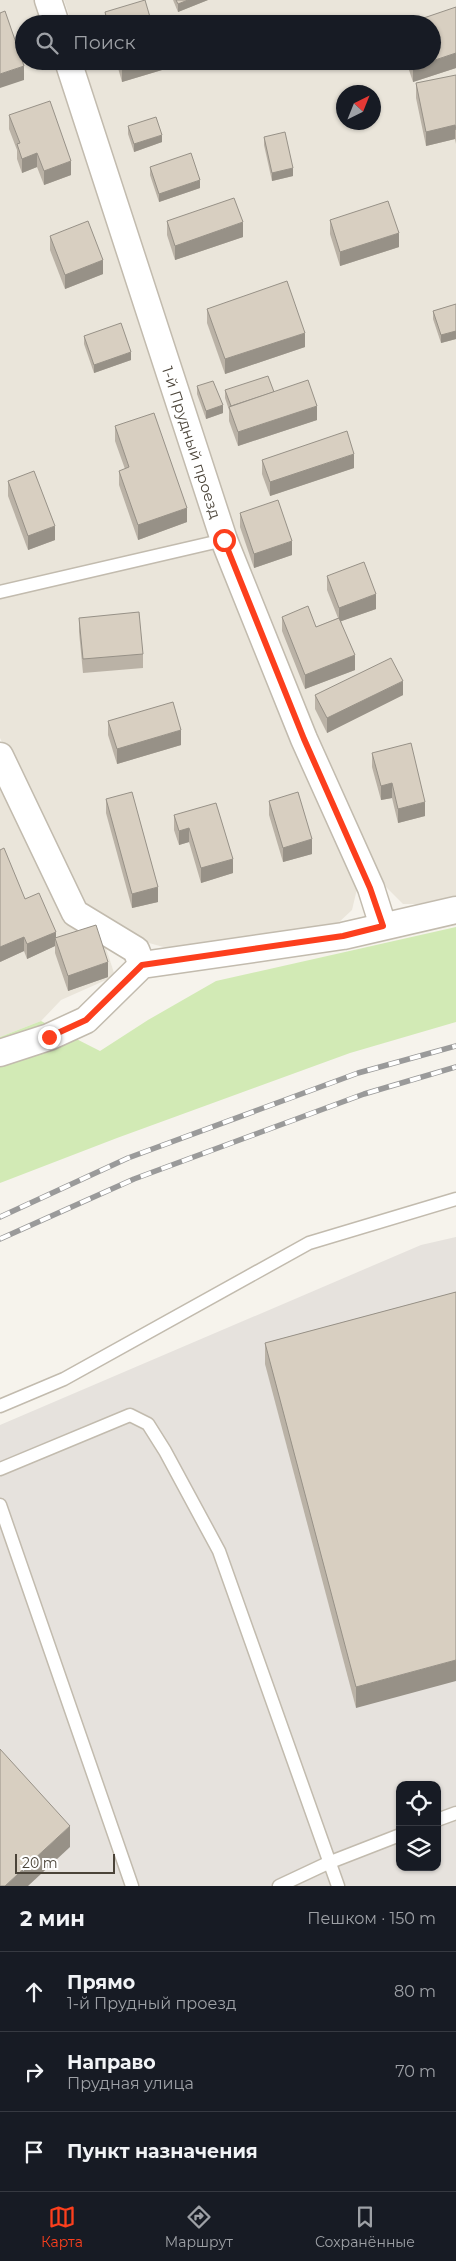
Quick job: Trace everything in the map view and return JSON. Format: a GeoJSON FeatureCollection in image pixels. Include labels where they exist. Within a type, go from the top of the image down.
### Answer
{"type":"FeatureCollection","features":[{"type":"Feature","properties":{"kind":"street"},"geometry":{"type":"LineString","coordinates":[[48,0],[53,15]]}},
{"type":"Feature","properties":{"kind":"street","name":"1-й Прудный проезд"},"geometry":{"type":"LineString","coordinates":[[71,70],[224,540],[304,739],[370,888],[383,926]]}},
{"type":"Feature","properties":{"kind":"street"},"geometry":{"type":"LineString","coordinates":[[0,756],[75,913],[136,950],[142,965]]}},
{"type":"Feature","properties":{"kind":"street"},"geometry":{"type":"LineString","coordinates":[[0,1053],[49,1037],[86,1020],[142,965],[343,936],[456,910]]}},
{"type":"Feature","properties":{"kind":"lane"},"geometry":{"type":"LineString","coordinates":[[0,592],[224,540]]}},
{"type":"Feature","properties":{"kind":"lane"},"geometry":{"type":"LineString","coordinates":[[0,1406],[64,1379],[309,1243],[456,1199]]}},
{"type":"Feature","properties":{"kind":"lane"},"geometry":{"type":"LineString","coordinates":[[0,1469],[130,1415],[148,1424],[165,1451],[219,1551],[328,1863],[338,1886]]}},
{"type":"Feature","properties":{"kind":"lane"},"geometry":{"type":"LineString","coordinates":[[0,1505],[132,1886]]}},
{"type":"Feature","properties":{"kind":"lane"},"geometry":{"type":"LineString","coordinates":[[441,1819],[456,1813]]}},
{"type":"Feature","properties":{"kind":"lane"},"geometry":{"type":"LineString","coordinates":[[279,1886],[328,1863],[396,1837]]}},
{"type":"Feature","properties":{"kind":"shaded area"},"geometry":{"type":"Polygon","coordinates":[[[0,0],[34,0],[38,15],[15,15],[15,70],[57,70],[167,398],[294,747],[357,889],[352,910],[336,925],[189,954],[138,940],[81,908],[0,738],[0,0]]]}},
{"type":"Feature","properties":{"kind":"shaded area"},"geometry":{"type":"Polygon","coordinates":[[[64,0],[456,0],[456,896],[417,904],[403,904],[386,887],[317,740],[234,538],[86,70],[441,70],[441,15],[69,15],[64,0]]]}},
{"type":"Feature","properties":{"kind":"shaded area"},"geometry":{"type":"Polygon","coordinates":[[[0,786],[67,923],[103,939],[115,976],[61,1000],[41,1021],[0,1037],[0,786]]]}},
{"type":"Feature","properties":{"kind":"shaded area"},"geometry":{"type":"Polygon","coordinates":[[[456,1237],[456,1886],[0,1886],[0,1425],[421,1245],[456,1237]]]}},
{"type":"Feature","properties":{"kind":"green space"},"geometry":{"type":"Polygon","coordinates":[[[456,927],[456,1022],[350,1053],[0,1183],[0,1037],[41,1021],[100,1051],[148,1020],[216,981],[456,927]]]}},
{"type":"Feature","properties":{"kind":"building"},"geometry":{"type":"Polygon","coordinates":[[[145,0],[149,15],[106,15],[105,12],[145,0]]]}},
{"type":"Feature","properties":{"kind":"building"},"geometry":{"type":"Polygon","coordinates":[[[176,0],[188,0],[178,4],[176,0]]]}},
{"type":"Feature","properties":{"kind":"building"},"geometry":{"type":"Polygon","coordinates":[[[456,7],[456,53],[441,58],[441,15],[432,15],[456,7]]]}},
{"type":"Feature","properties":{"kind":"building"},"geometry":{"type":"Polygon","coordinates":[[[5,11],[15,40],[15,69],[0,74],[0,13],[5,11]]]}},
{"type":"Feature","properties":{"kind":"building"},"geometry":{"type":"Polygon","coordinates":[[[456,75],[456,130],[455,125],[426,132],[416,83],[456,75]]]}},
{"type":"Feature","properties":{"kind":"building"},"geometry":{"type":"Polygon","coordinates":[[[50,101],[71,161],[44,171],[37,153],[22,159],[17,144],[20,143],[9,115],[50,101]]]}},
{"type":"Feature","properties":{"kind":"building"},"geometry":{"type":"Polygon","coordinates":[[[156,117],[162,135],[134,144],[128,126],[156,117]]]}},
{"type":"Feature","properties":{"kind":"building"},"geometry":{"type":"Polygon","coordinates":[[[285,132],[293,168],[272,173],[264,137],[285,132]]]}},
{"type":"Feature","properties":{"kind":"building"},"geometry":{"type":"Polygon","coordinates":[[[191,153],[200,180],[159,194],[150,167],[191,153]]]}},
{"type":"Feature","properties":{"kind":"building"},"geometry":{"type":"Polygon","coordinates":[[[234,198],[243,222],[175,246],[167,221],[234,198]]]}},
{"type":"Feature","properties":{"kind":"building"},"geometry":{"type":"Polygon","coordinates":[[[388,201],[399,233],[340,252],[330,220],[388,201]]]}},
{"type":"Feature","properties":{"kind":"building"},"geometry":{"type":"Polygon","coordinates":[[[88,221],[103,260],[65,275],[50,236],[88,221]]]}},
{"type":"Feature","properties":{"kind":"building"},"geometry":{"type":"Polygon","coordinates":[[[287,281],[305,333],[225,359],[207,309],[287,281]]]}},
{"type":"Feature","properties":{"kind":"building"},"geometry":{"type":"Polygon","coordinates":[[[456,304],[456,331],[441,335],[433,311],[456,304]]]}},
{"type":"Feature","properties":{"kind":"building"},"geometry":{"type":"Polygon","coordinates":[[[121,323],[131,352],[94,365],[84,336],[121,323]]]}},
{"type":"Feature","properties":{"kind":"building"},"geometry":{"type":"Polygon","coordinates":[[[268,376],[274,392],[231,406],[225,390],[268,376]]]}},
{"type":"Feature","properties":{"kind":"building"},"geometry":{"type":"Polygon","coordinates":[[[308,380],[317,406],[238,432],[229,407],[308,380]]]}},
{"type":"Feature","properties":{"kind":"building"},"geometry":{"type":"Polygon","coordinates":[[[213,381],[223,405],[206,411],[197,386],[213,381]]]}},
{"type":"Feature","properties":{"kind":"building"},"geometry":{"type":"Polygon","coordinates":[[[154,413],[187,508],[138,525],[119,471],[129,467],[115,426],[154,413]]]}},
{"type":"Feature","properties":{"kind":"building"},"geometry":{"type":"Polygon","coordinates":[[[347,431],[354,454],[270,482],[262,460],[347,431]]]}},
{"type":"Feature","properties":{"kind":"building"},"geometry":{"type":"Polygon","coordinates":[[[34,471],[55,526],[28,536],[8,481],[34,471]]]}},
{"type":"Feature","properties":{"kind":"building"},"geometry":{"type":"Polygon","coordinates":[[[278,500],[292,541],[254,554],[240,513],[278,500]]]}},
{"type":"Feature","properties":{"kind":"building"},"geometry":{"type":"Polygon","coordinates":[[[364,562],[376,594],[339,608],[327,576],[364,562]]]}},
{"type":"Feature","properties":{"kind":"building"},"geometry":{"type":"Polygon","coordinates":[[[308,606],[316,627],[339,618],[355,655],[305,675],[282,617],[308,606]]]}},
{"type":"Feature","properties":{"kind":"building"},"geometry":{"type":"Polygon","coordinates":[[[139,612],[143,654],[83,659],[79,618],[139,612]]]}},
{"type":"Feature","properties":{"kind":"building"},"geometry":{"type":"Polygon","coordinates":[[[391,658],[403,681],[327,718],[315,695],[391,658]]]}},
{"type":"Feature","properties":{"kind":"building"},"geometry":{"type":"Polygon","coordinates":[[[173,702],[181,730],[117,749],[108,721],[173,702]]]}},
{"type":"Feature","properties":{"kind":"building"},"geometry":{"type":"Polygon","coordinates":[[[411,743],[425,802],[398,809],[392,783],[381,786],[372,753],[411,743]]]}},
{"type":"Feature","properties":{"kind":"building"},"geometry":{"type":"Polygon","coordinates":[[[132,792],[158,887],[132,894],[106,799],[132,792]]]}},
{"type":"Feature","properties":{"kind":"building"},"geometry":{"type":"Polygon","coordinates":[[[298,792],[312,839],[283,848],[269,801],[298,792]]]}},
{"type":"Feature","properties":{"kind":"building"},"geometry":{"type":"Polygon","coordinates":[[[216,803],[233,859],[201,868],[189,828],[179,831],[174,815],[216,803]]]}},
{"type":"Feature","properties":{"kind":"building"},"geometry":{"type":"Polygon","coordinates":[[[4,848],[25,899],[39,893],[56,932],[27,944],[24,937],[0,947],[0,850],[4,848]]]}},
{"type":"Feature","properties":{"kind":"building"},"geometry":{"type":"Polygon","coordinates":[[[96,925],[108,962],[68,976],[55,938],[96,925]]]}},
{"type":"Feature","properties":{"kind":"building"},"geometry":{"type":"Polygon","coordinates":[[[456,1292],[456,1660],[356,1687],[265,1343],[456,1292]]]}},
{"type":"Feature","properties":{"kind":"building"},"geometry":{"type":"Polygon","coordinates":[[[0,1749],[70,1826],[5,1886],[0,1886],[0,1749]]]}},
{"type":"Feature","properties":{"kind":"railway"},"geometry":{"type":"LineString","coordinates":[[0,1217],[128,1158],[358,1073],[456,1046]]}},
{"type":"Feature","properties":{"kind":"railway"},"geometry":{"type":"LineString","coordinates":[[0,1239],[134,1179],[364,1094],[456,1067]]}},
{"type":"Feature","properties":{"kind":"route"},"geometry":{"type":"LineString","coordinates":[[49,1037],[86,1020],[142,965],[343,936],[383,926],[370,888],[304,739],[224,540]]}}]}
